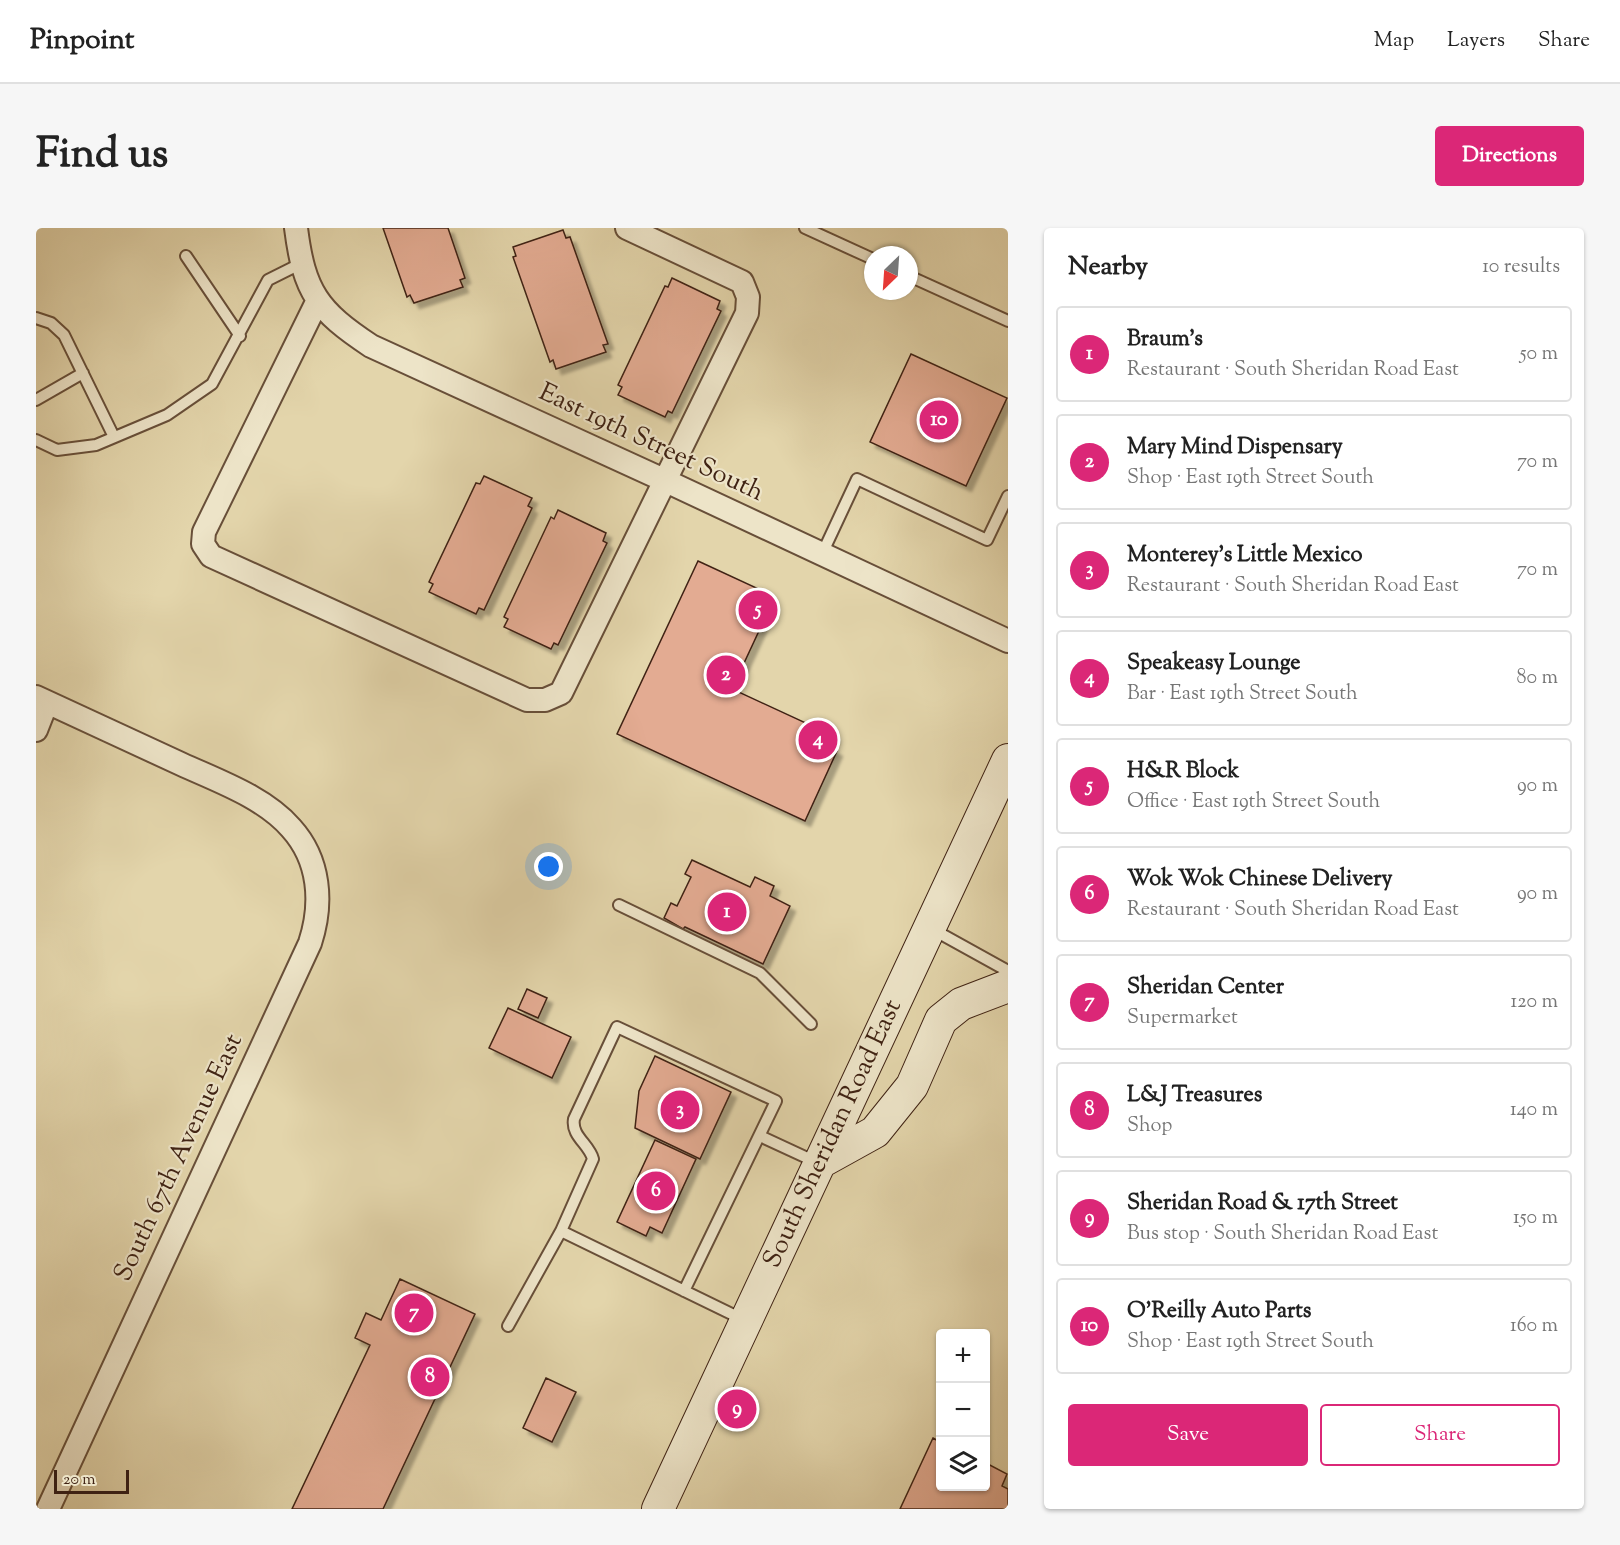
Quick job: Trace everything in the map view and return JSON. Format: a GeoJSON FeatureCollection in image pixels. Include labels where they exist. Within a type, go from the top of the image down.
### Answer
{"type":"FeatureCollection","features":[{"type":"Feature","properties":{"kind":"main road","name":"South Sheridan Road East"},"geometry":{"type":"LineString","coordinates":[[658,1509],[1008,760]]}},
{"type":"Feature","properties":{"kind":"main road"},"geometry":{"type":"LineString","coordinates":[[819,1163],[875,1132],[912,1086],[941,1020],[961,1004],[1008,986]]}},
{"type":"Feature","properties":{"kind":"street","name":"East 19th Street South"},"geometry":{"type":"LineString","coordinates":[[296,228],[300,264],[316,302],[342,327],[370,346],[1008,641]]}},
{"type":"Feature","properties":{"kind":"street"},"geometry":{"type":"LineString","coordinates":[[316,302],[204,532],[203,544],[211,556],[527,700],[545,700],[561,693],[747,313],[748,297],[742,282],[627,228]]}},
{"type":"Feature","properties":{"kind":"street"},"geometry":{"type":"LineString","coordinates":[[36,730],[42,699]]}},
{"type":"Feature","properties":{"kind":"street","name":"South 67th Avenue East"},"geometry":{"type":"LineString","coordinates":[[42,699],[247,795],[291,828],[308,851],[317,879],[316,925],[310,943],[48,1509]]}},
{"type":"Feature","properties":{"kind":"lane"},"geometry":{"type":"LineString","coordinates":[[805,228],[864,255]]}},
{"type":"Feature","properties":{"kind":"lane"},"geometry":{"type":"LineString","coordinates":[[186,256],[240,336]]}},
{"type":"Feature","properties":{"kind":"lane"},"geometry":{"type":"LineString","coordinates":[[36,440],[57,450],[96,445],[167,415],[212,384],[240,336],[268,280],[300,264]]}},
{"type":"Feature","properties":{"kind":"lane"},"geometry":{"type":"LineString","coordinates":[[918,280],[1008,321]]}},
{"type":"Feature","properties":{"kind":"lane"},"geometry":{"type":"LineString","coordinates":[[36,318],[51,323],[64,335],[114,438]]}},
{"type":"Feature","properties":{"kind":"lane"},"geometry":{"type":"LineString","coordinates":[[36,400],[82,373]]}},
{"type":"Feature","properties":{"kind":"lane"},"geometry":{"type":"LineString","coordinates":[[822,554],[857,479],[987,540],[1008,496]]}},
{"type":"Feature","properties":{"kind":"lane"},"geometry":{"type":"LineString","coordinates":[[619,905],[760,973],[811,1024]]}},
{"type":"Feature","properties":{"kind":"lane"},"geometry":{"type":"LineString","coordinates":[[929,927],[1008,971]]}},
{"type":"Feature","properties":{"kind":"lane"},"geometry":{"type":"LineString","coordinates":[[508,1326],[561,1231],[593,1159],[591,1151],[575,1133],[574,1119],[617,1027],[776,1101],[684,1290]]}},
{"type":"Feature","properties":{"kind":"lane"},"geometry":{"type":"LineString","coordinates":[[760,1136],[819,1163]]}},
{"type":"Feature","properties":{"kind":"lane"},"geometry":{"type":"LineString","coordinates":[[561,1231],[745,1321]]}},
{"type":"Feature","properties":{"kind":"building"},"geometry":{"type":"Polygon","coordinates":[[[383,228],[448,228],[465,278],[460,280],[463,287],[414,303],[410,295],[407,297],[383,228]]]}},
{"type":"Feature","properties":{"kind":"building"},"geometry":{"type":"Polygon","coordinates":[[[563,230],[566,238],[570,237],[608,344],[603,345],[606,352],[556,369],[553,360],[550,362],[513,257],[516,256],[513,247],[563,230]]]}},
{"type":"Feature","properties":{"kind":"building"},"geometry":{"type":"Polygon","coordinates":[[[672,278],[720,301],[717,309],[721,311],[672,413],[668,411],[665,417],[618,395],[622,387],[618,385],[665,286],[668,287],[672,278]]]}},
{"type":"Feature","properties":{"kind":"building"},"geometry":{"type":"Polygon","coordinates":[[[911,354],[1007,398],[966,486],[870,442],[911,354]]]}},
{"type":"Feature","properties":{"kind":"building"},"geometry":{"type":"Polygon","coordinates":[[[484,476],[532,498],[528,506],[532,508],[484,610],[479,608],[476,614],[429,592],[433,584],[429,582],[476,483],[480,484],[484,476]]]}},
{"type":"Feature","properties":{"kind":"building"},"geometry":{"type":"Polygon","coordinates":[[[558,510],[606,533],[603,541],[607,543],[558,645],[554,643],[551,649],[504,627],[508,619],[504,617],[551,517],[554,519],[558,510]]]}},
{"type":"Feature","properties":{"kind":"building"},"geometry":{"type":"Polygon","coordinates":[[[698,561],[763,591],[759,599],[771,605],[732,689],[834,736],[829,747],[837,751],[805,821],[617,734],[698,561]]]}},
{"type":"Feature","properties":{"kind":"building"},"geometry":{"type":"Polygon","coordinates":[[[692,860],[750,887],[755,877],[774,886],[770,896],[790,906],[763,964],[685,927],[683,929],[664,918],[671,903],[677,906],[691,877],[685,874],[692,860]]]}},
{"type":"Feature","properties":{"kind":"building"},"geometry":{"type":"Polygon","coordinates":[[[527,989],[547,998],[538,1018],[518,1009],[527,989]]]}},
{"type":"Feature","properties":{"kind":"building"},"geometry":{"type":"Polygon","coordinates":[[[508,1008],[571,1037],[552,1078],[489,1048],[508,1008]]]}},
{"type":"Feature","properties":{"kind":"building"},"geometry":{"type":"Polygon","coordinates":[[[655,1056],[731,1092],[700,1159],[635,1128],[639,1091],[655,1056]]]}},
{"type":"Feature","properties":{"kind":"building"},"geometry":{"type":"Polygon","coordinates":[[[655,1140],[696,1159],[662,1233],[650,1227],[646,1236],[617,1222],[655,1140]]]}},
{"type":"Feature","properties":{"kind":"building"},"geometry":{"type":"Polygon","coordinates":[[[400,1279],[475,1314],[383,1509],[292,1509],[370,1345],[355,1338],[366,1313],[381,1320],[400,1279]]]}},
{"type":"Feature","properties":{"kind":"building"},"geometry":{"type":"Polygon","coordinates":[[[546,1378],[576,1392],[552,1442],[523,1428],[546,1378]]]}},
{"type":"Feature","properties":{"kind":"building"},"geometry":{"type":"Polygon","coordinates":[[[933,1438],[936,1440],[936,1491],[990,1491],[990,1465],[1007,1474],[1002,1486],[1008,1489],[1008,1509],[900,1509],[933,1438]]]}},
{"type":"Feature","properties":{"kind":"place","name":"O'Reilly Auto Parts"},"geometry":{"type":"Point","coordinates":[939,420]}},
{"type":"Feature","properties":{"kind":"place","name":"H&R Block"},"geometry":{"type":"Point","coordinates":[758,610]}},
{"type":"Feature","properties":{"kind":"place","name":"Mary Mind Dispensary"},"geometry":{"type":"Point","coordinates":[726,675]}},
{"type":"Feature","properties":{"kind":"place","name":"Speakeasy Lounge"},"geometry":{"type":"Point","coordinates":[818,740]}},
{"type":"Feature","properties":{"kind":"place","name":"Braum's"},"geometry":{"type":"Point","coordinates":[727,912]}},
{"type":"Feature","properties":{"kind":"place","name":"Monterey's Little Mexico"},"geometry":{"type":"Point","coordinates":[680,1110]}},
{"type":"Feature","properties":{"kind":"place","name":"Wok Wok Chinese Delivery"},"geometry":{"type":"Point","coordinates":[656,1191]}},
{"type":"Feature","properties":{"kind":"place","name":"Sheridan Center"},"geometry":{"type":"Point","coordinates":[414,1313]}},
{"type":"Feature","properties":{"kind":"place","name":"L&J Treasures"},"geometry":{"type":"Point","coordinates":[430,1377]}},
{"type":"Feature","properties":{"kind":"place","name":"Sheridan Road & 17th Street"},"geometry":{"type":"Point","coordinates":[737,1409]}}]}
